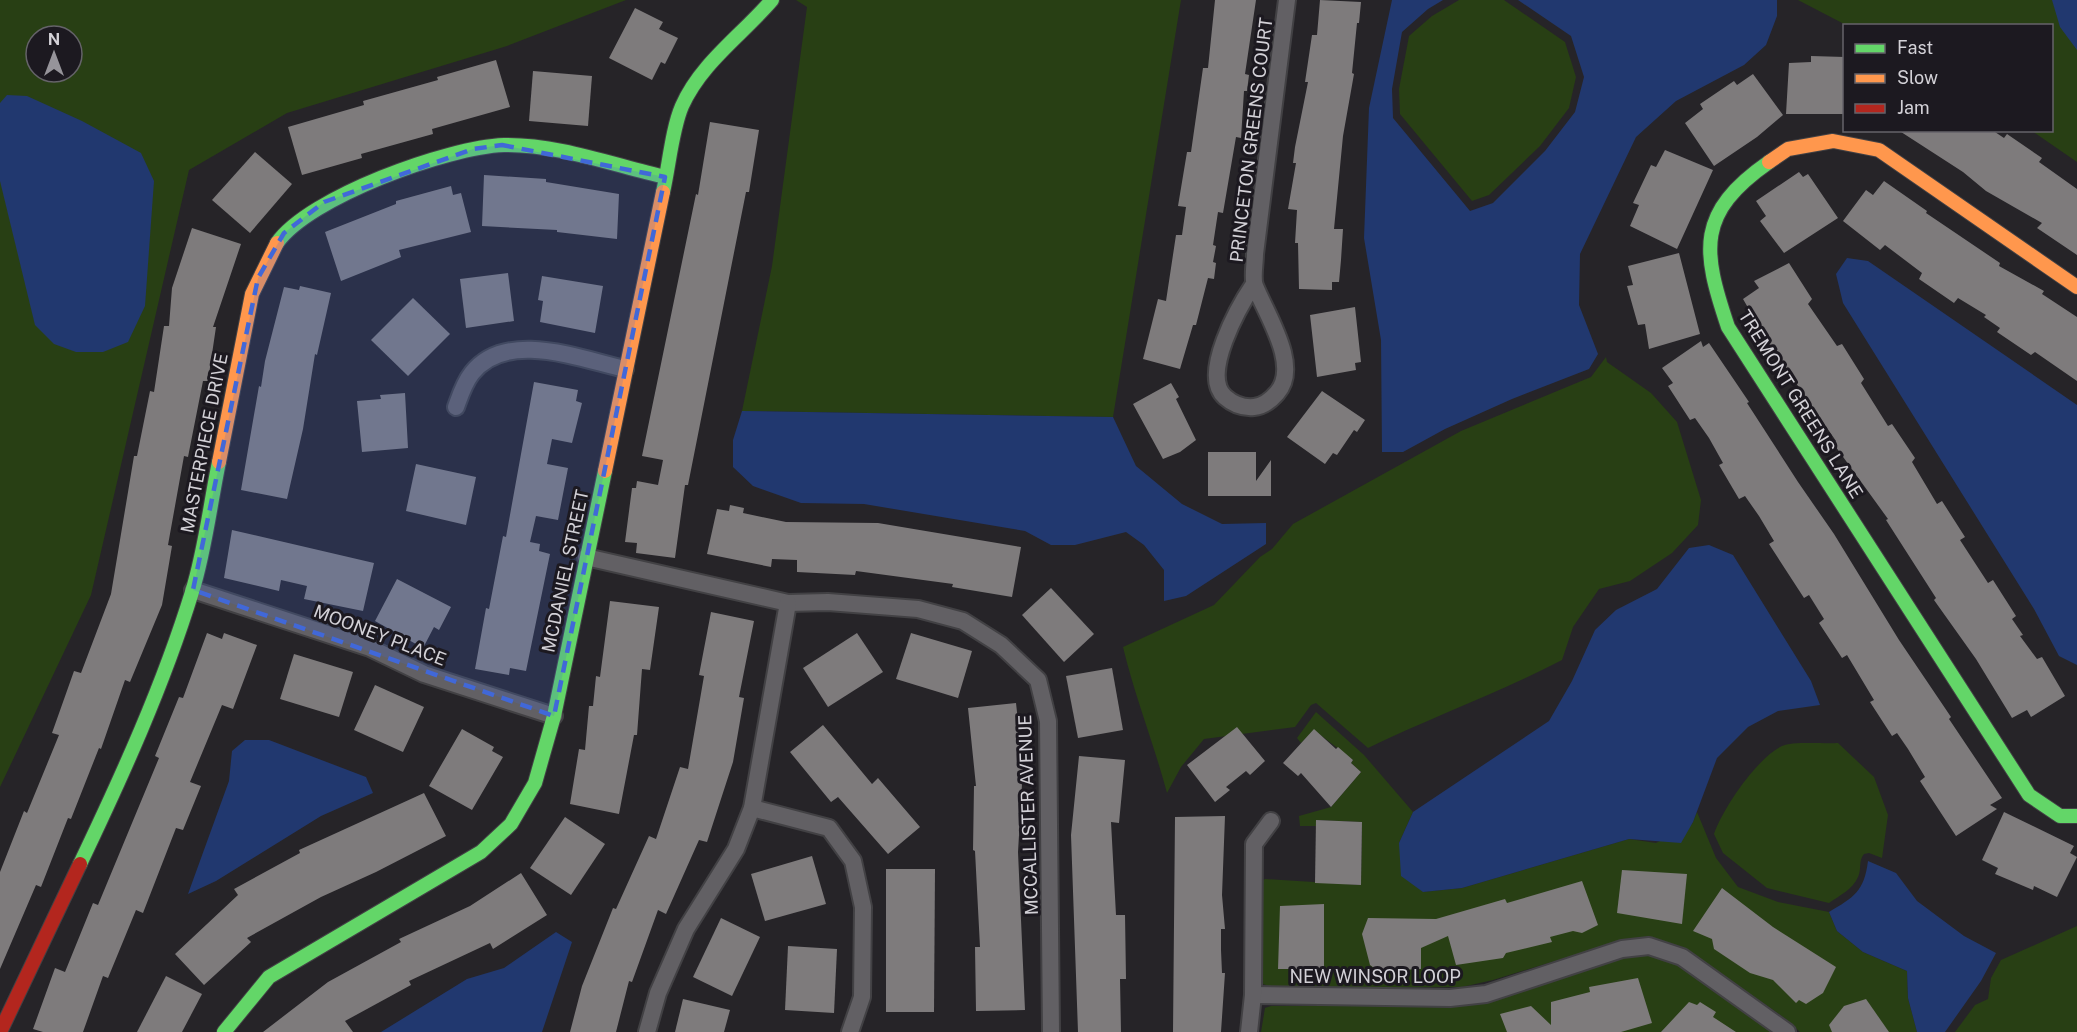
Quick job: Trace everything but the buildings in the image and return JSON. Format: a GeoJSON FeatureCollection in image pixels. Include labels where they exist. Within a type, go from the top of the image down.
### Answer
{"type":"FeatureCollection","features":[{"type":"Feature","properties":{"kind":"street","name":"MCDANIEL STREET"},"geometry":{"type":"LineString","coordinates":[[224,1032],[269,977],[481,852],[511,824],[535,783],[554,716],[681,108],[696,78],[772,0]]}},
{"type":"Feature","properties":{"kind":"street","name":"PRINCETON GREENS COURT"},"geometry":{"type":"LineString","coordinates":[[1254,284],[1239,305],[1217,362],[1216,380],[1221,394],[1233,404],[1246,408],[1260,406],[1272,400],[1281,389],[1287,373],[1266,305],[1254,284],[1255,254],[1287,0]]}},
{"type":"Feature","properties":{"kind":"street","name":"TREMONT GREENS LANE"},"geometry":{"type":"LineString","coordinates":[[2077,287],[1880,150],[1833,141],[1788,149],[1745,178],[1718,211],[1708,249],[1712,280],[1728,327],[2029,795],[2061,816],[2077,816]]}},
{"type":"Feature","properties":{"kind":"street","name":"MASTERPIECE DRIVE"},"geometry":{"type":"LineString","coordinates":[[0,1032],[112,796],[173,649],[193,590],[252,294],[266,260],[295,221],[341,194],[486,146],[519,146],[665,177]]}},
{"type":"Feature","properties":{"kind":"street"},"geometry":{"type":"LineString","coordinates":[[456,407],[472,373],[492,357],[508,351],[542,351],[625,369]]}},
{"type":"Feature","properties":{"kind":"street","name":"MCCALLISTER AVENUE"},"geometry":{"type":"LineString","coordinates":[[586,557],[788,603],[828,602],[918,609],[963,621],[1001,645],[1038,680],[1048,721],[1051,1032]]}},
{"type":"Feature","properties":{"kind":"street","name":"MOONEY PLACE"},"geometry":{"type":"LineString","coordinates":[[193,590],[370,648],[424,674],[554,716]]}},
{"type":"Feature","properties":{"kind":"street"},"geometry":{"type":"LineString","coordinates":[[647,1032],[658,993],[686,928],[736,849],[752,808],[788,603]]}},
{"type":"Feature","properties":{"kind":"street"},"geometry":{"type":"LineString","coordinates":[[752,808],[829,828],[853,861],[862,907],[862,997],[850,1032]]}},
{"type":"Feature","properties":{"kind":"street"},"geometry":{"type":"LineString","coordinates":[[1249,1032],[1253,995],[1254,844],[1271,821]]}},
{"type":"Feature","properties":{"kind":"street","name":"NEW WINSOR LOOP"},"geometry":{"type":"LineString","coordinates":[[1253,995],[1450,998],[1486,994],[1622,949],[1649,946],[1682,957],[1787,1032]]}},
{"type":"Feature","properties":{"kind":"highlighted area"},"geometry":{"type":"Polygon","coordinates":[[[502,145],[665,177],[554,716],[193,590],[258,278],[284,233],[324,202],[473,149],[502,145]]]}},
{"type":"Feature","properties":{"kind":"green space"},"geometry":{"type":"Polygon","coordinates":[[[0,0],[626,0],[507,46],[287,113],[189,170],[91,595],[0,787],[0,0]]]}},
{"type":"Feature","properties":{"kind":"green space"},"geometry":{"type":"Polygon","coordinates":[[[796,0],[1181,0],[1113,417],[742,411],[772,266],[807,7],[796,0]]]}},
{"type":"Feature","properties":{"kind":"green space"},"geometry":{"type":"Polygon","coordinates":[[[1459,0],[1504,0],[1565,42],[1576,77],[1569,108],[1540,146],[1489,195],[1472,201],[1400,114],[1399,89],[1409,36],[1432,16],[1459,0]]]}},
{"type":"Feature","properties":{"kind":"green space"},"geometry":{"type":"Polygon","coordinates":[[[1798,0],[2077,0],[2077,162],[2033,132],[2053,132],[2053,24],[1844,24],[1798,0]]]}},
{"type":"Feature","properties":{"kind":"green space"},"geometry":{"type":"Polygon","coordinates":[[[1606,357],[1607,362],[1651,393],[1677,422],[1701,500],[1698,525],[1672,553],[1630,581],[1599,589],[1573,627],[1562,660],[1538,672],[1368,748],[1316,703],[1311,705],[1295,727],[1204,739],[1181,767],[1167,793],[1123,647],[1214,605],[1260,557],[1272,549],[1293,524],[1461,431],[1591,377],[1606,357]]]}},
{"type":"Feature","properties":{"kind":"green space"},"geometry":{"type":"Polygon","coordinates":[[[1316,712],[1364,755],[1413,812],[1399,843],[1423,892],[1462,888],[1629,839],[1656,843],[1692,824],[1697,812],[1716,858],[1738,887],[1778,902],[1829,912],[1837,931],[1863,952],[1907,971],[1908,998],[1917,1032],[1800,1032],[1786,1019],[1683,947],[1660,940],[1620,941],[1493,980],[1462,987],[1275,988],[1263,984],[1260,973],[1259,883],[1265,879],[1361,885],[1362,822],[1316,820],[1316,826],[1300,826],[1299,816],[1331,807],[1361,772],[1351,763],[1353,760],[1314,730],[1301,743],[1297,738],[1316,712]]]}},
{"type":"Feature","properties":{"kind":"green space"},"geometry":{"type":"Polygon","coordinates":[[[1838,743],[1874,777],[1888,815],[1882,858],[1869,853],[1864,854],[1856,881],[1829,903],[1767,888],[1723,853],[1714,834],[1718,823],[1742,785],[1772,752],[1787,744],[1838,743]]]}},
{"type":"Feature","properties":{"kind":"green space"},"geometry":{"type":"Polygon","coordinates":[[[2077,926],[2077,1032],[1955,1032],[1975,1005],[1988,999],[1991,978],[2001,960],[2077,926]]]}},
{"type":"Feature","properties":{"kind":"green space"},"geometry":{"type":"Polygon","coordinates":[[[1648,954],[1671,960],[1774,1032],[1261,1032],[1265,1008],[1271,1006],[1451,1006],[1632,956],[1648,954]]]}},
{"type":"Feature","properties":{"kind":"water"},"geometry":{"type":"Polygon","coordinates":[[[1392,0],[1443,0],[1428,9],[1402,32],[1392,89],[1393,118],[1470,211],[1493,203],[1545,151],[1575,112],[1584,77],[1571,36],[1518,0],[1777,0],[1777,16],[1766,45],[1744,65],[1676,101],[1636,137],[1580,254],[1579,305],[1598,354],[1589,369],[1512,399],[1445,429],[1403,452],[1382,452],[1381,340],[1364,238],[1369,108],[1392,0]]]}},
{"type":"Feature","properties":{"kind":"water"},"geometry":{"type":"Polygon","coordinates":[[[2052,0],[2077,0],[2077,50],[2060,27],[2052,0]]]}},
{"type":"Feature","properties":{"kind":"water"},"geometry":{"type":"Polygon","coordinates":[[[7,95],[27,96],[82,121],[141,153],[154,181],[145,306],[128,342],[103,352],[76,352],[54,344],[35,325],[0,181],[0,103],[7,95]]]}},
{"type":"Feature","properties":{"kind":"water"},"geometry":{"type":"Polygon","coordinates":[[[1847,258],[1868,261],[2077,405],[2077,665],[2059,656],[2034,609],[1843,303],[1836,274],[1847,258]]]}},
{"type":"Feature","properties":{"kind":"water"},"geometry":{"type":"Polygon","coordinates":[[[742,411],[1113,417],[1136,466],[1182,504],[1222,524],[1266,523],[1266,544],[1186,596],[1164,601],[1164,570],[1144,545],[1126,532],[1075,545],[1051,545],[1025,531],[864,504],[801,503],[753,486],[733,467],[733,440],[742,411]]]}},
{"type":"Feature","properties":{"kind":"water"},"geometry":{"type":"Polygon","coordinates":[[[1709,545],[1733,555],[1811,681],[1820,705],[1778,711],[1748,727],[1717,758],[1693,822],[1681,843],[1629,839],[1462,888],[1423,892],[1401,876],[1399,843],[1413,812],[1549,721],[1572,681],[1595,630],[1616,610],[1657,589],[1689,548],[1709,545]]]}},
{"type":"Feature","properties":{"kind":"water"},"geometry":{"type":"Polygon","coordinates":[[[245,740],[269,740],[366,777],[373,793],[321,816],[216,881],[188,894],[229,781],[232,751],[245,740]]]}},
{"type":"Feature","properties":{"kind":"water"},"geometry":{"type":"Polygon","coordinates":[[[1868,861],[1896,873],[1917,901],[1964,936],[1996,953],[1981,981],[1945,1032],[1917,1032],[1908,998],[1907,971],[1863,952],[1837,931],[1829,912],[1845,902],[1860,887],[1868,861]]]}},
{"type":"Feature","properties":{"kind":"water"},"geometry":{"type":"Polygon","coordinates":[[[556,932],[572,942],[542,1032],[381,1032],[467,979],[504,968],[556,932]]]}},
{"type":"Feature","properties":{"kind":"traffic: fast"},"geometry":{"type":"LineString","coordinates":[[663,192],[676,125],[690,91],[711,63],[772,0]]}},
{"type":"Feature","properties":{"kind":"traffic: fast"},"geometry":{"type":"LineString","coordinates":[[277,243],[294,226],[348,192],[416,165],[479,148],[504,145],[544,148],[665,177]]}},
{"type":"Feature","properties":{"kind":"traffic: fast"},"geometry":{"type":"LineString","coordinates":[[1769,162],[1728,198],[1717,216],[1711,235],[1710,254],[1713,276],[1728,327],[2029,795],[2060,816],[2077,816]]}},
{"type":"Feature","properties":{"kind":"traffic: fast"},"geometry":{"type":"LineString","coordinates":[[80,864],[141,730],[181,627],[200,560],[219,462]]}},
{"type":"Feature","properties":{"kind":"traffic: fast"},"geometry":{"type":"LineString","coordinates":[[224,1032],[269,977],[481,852],[511,824],[535,783],[554,716],[605,471]]}},
{"type":"Feature","properties":{"kind":"traffic: slow"},"geometry":{"type":"LineString","coordinates":[[1769,162],[1788,149],[1833,141],[1879,150],[2077,287]]}},
{"type":"Feature","properties":{"kind":"traffic: slow"},"geometry":{"type":"LineString","coordinates":[[605,471],[663,192]]}},
{"type":"Feature","properties":{"kind":"traffic: slow"},"geometry":{"type":"LineString","coordinates":[[219,462],[252,294],[277,243]]}},
{"type":"Feature","properties":{"kind":"traffic: jam"},"geometry":{"type":"LineString","coordinates":[[0,1032],[80,864]]}}]}
